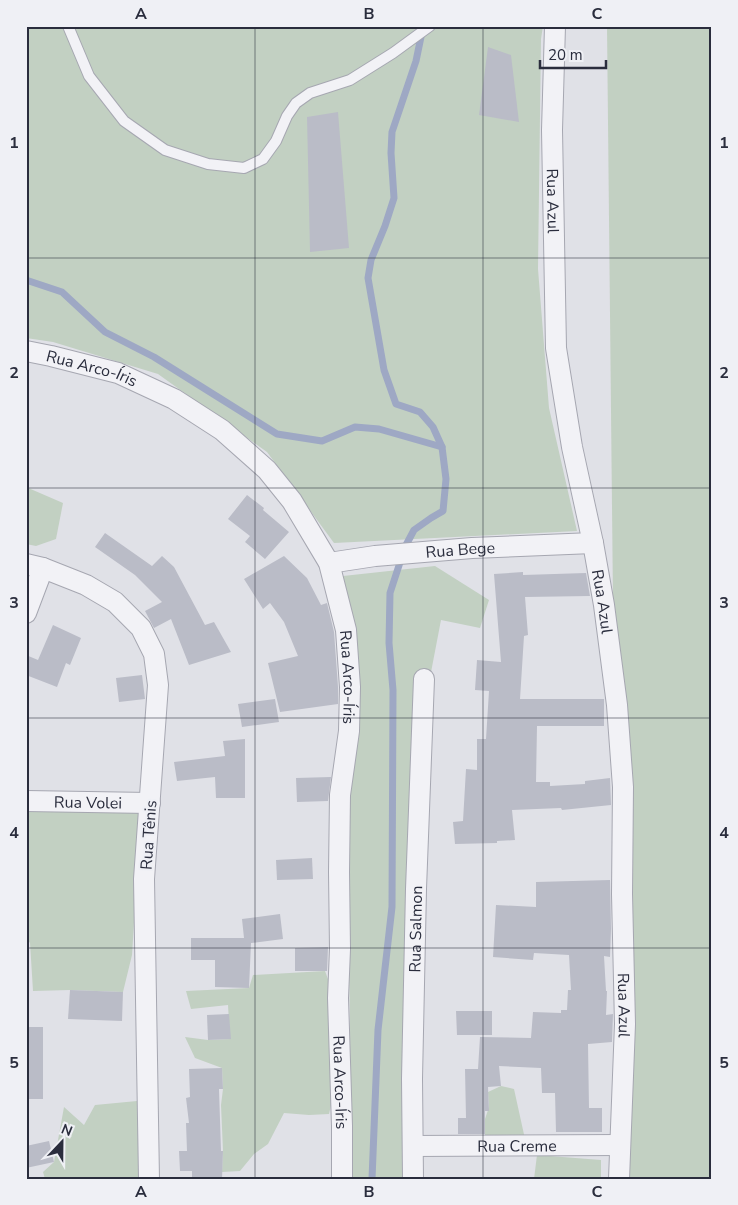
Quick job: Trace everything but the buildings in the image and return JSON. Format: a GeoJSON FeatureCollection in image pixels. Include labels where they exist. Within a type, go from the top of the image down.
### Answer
{"type":"FeatureCollection","features":[{"type":"Feature","properties":{"kind":"street","name":"Rua Azul"},"geometry":{"type":"LineString","coordinates":[[555,26],[552,130],[556,348],[572,447],[593,543],[604,605],[617,705],[623,787],[622,894],[625,1024],[619,1179]]}},
{"type":"Feature","properties":{"kind":"street","name":"Rua Arco-Íris"},"geometry":{"type":"LineString","coordinates":[[26,351],[118,373],[174,398],[222,430],[267,470],[292,501],[329,563],[346,630],[350,687],[349,731],[340,795],[340,949],[338,998],[342,1179]]}},
{"type":"Feature","properties":{"kind":"street","name":"Rua Bege"},"geometry":{"type":"LineString","coordinates":[[329,563],[418,552],[593,543]]}},
{"type":"Feature","properties":{"kind":"street"},"geometry":{"type":"LineString","coordinates":[[26,613],[35,566]]}},
{"type":"Feature","properties":{"kind":"street","name":"Rua Tênis"},"geometry":{"type":"LineString","coordinates":[[35,566],[86,585],[115,602],[141,628],[154,654],[158,685],[144,879],[150,1179]]}},
{"type":"Feature","properties":{"kind":"street","name":"Rua Salmon"},"geometry":{"type":"LineString","coordinates":[[413,1179],[412,1078],[416,889],[424,679]]}},
{"type":"Feature","properties":{"kind":"street","name":"Rua Volei"},"geometry":{"type":"LineString","coordinates":[[26,801],[150,803]]}},
{"type":"Feature","properties":{"kind":"street","name":"Rua Creme"},"geometry":{"type":"LineString","coordinates":[[413,1146],[620,1145]]}},
{"type":"Feature","properties":{"kind":"lane"},"geometry":{"type":"LineString","coordinates":[[68,26],[89,76],[124,121],[165,150],[208,164],[244,168],[263,159],[276,141],[286,116],[296,103],[310,94],[350,80],[393,53],[430,26]]}},
{"type":"Feature","properties":{"kind":"green space"},"geometry":{"type":"Polygon","coordinates":[[[26,26],[543,26],[541,39],[538,269],[549,408],[577,531],[334,543],[267,452],[158,374],[53,342],[26,338],[26,26]]]}},
{"type":"Feature","properties":{"kind":"green space"},"geometry":{"type":"Polygon","coordinates":[[[607,26],[712,26],[712,1179],[619,1179],[607,26]]]}},
{"type":"Feature","properties":{"kind":"green space"},"geometry":{"type":"Polygon","coordinates":[[[26,487],[63,503],[56,539],[36,546],[26,544],[26,487]]]}},
{"type":"Feature","properties":{"kind":"green space"},"geometry":{"type":"Polygon","coordinates":[[[435,566],[489,600],[480,628],[441,620],[414,761],[404,952],[403,1179],[351,1179],[343,576],[435,566]]]}},
{"type":"Feature","properties":{"kind":"green space"},"geometry":{"type":"Polygon","coordinates":[[[26,808],[141,809],[132,955],[123,992],[33,991],[30,943],[26,938],[26,808]]]}},
{"type":"Feature","properties":{"kind":"green space"},"geometry":{"type":"Polygon","coordinates":[[[325,971],[332,990],[336,1083],[329,1114],[284,1113],[268,1144],[254,1154],[240,1171],[222,1172],[222,1068],[195,1058],[185,1037],[208,1040],[230,1039],[228,1005],[191,1009],[186,991],[249,988],[253,975],[325,971]]]}},
{"type":"Feature","properties":{"kind":"green space"},"geometry":{"type":"Polygon","coordinates":[[[501,1086],[514,1089],[525,1139],[485,1143],[485,1119],[489,1107],[488,1092],[501,1086]]]}},
{"type":"Feature","properties":{"kind":"green space"},"geometry":{"type":"Polygon","coordinates":[[[137,1101],[141,1157],[140,1179],[45,1179],[43,1172],[54,1162],[64,1107],[84,1125],[95,1105],[137,1101]]]}},
{"type":"Feature","properties":{"kind":"green space"},"geometry":{"type":"Polygon","coordinates":[[[537,1155],[601,1160],[601,1179],[534,1179],[537,1155]]]}},
{"type":"Feature","properties":{"kind":"waterway"},"geometry":{"type":"LineString","coordinates":[[372,1179],[378,1030],[392,907],[393,690],[389,643],[390,593],[405,547],[414,530],[443,511],[446,479],[442,447],[433,427],[420,412],[396,404],[384,370],[368,278],[371,260],[394,198],[391,153],[392,132],[416,61],[422,32]]}},
{"type":"Feature","properties":{"kind":"waterway"},"geometry":{"type":"LineString","coordinates":[[26,280],[62,292],[105,332],[154,357],[277,434],[322,441],[355,427],[379,429],[442,447]]}}]}
